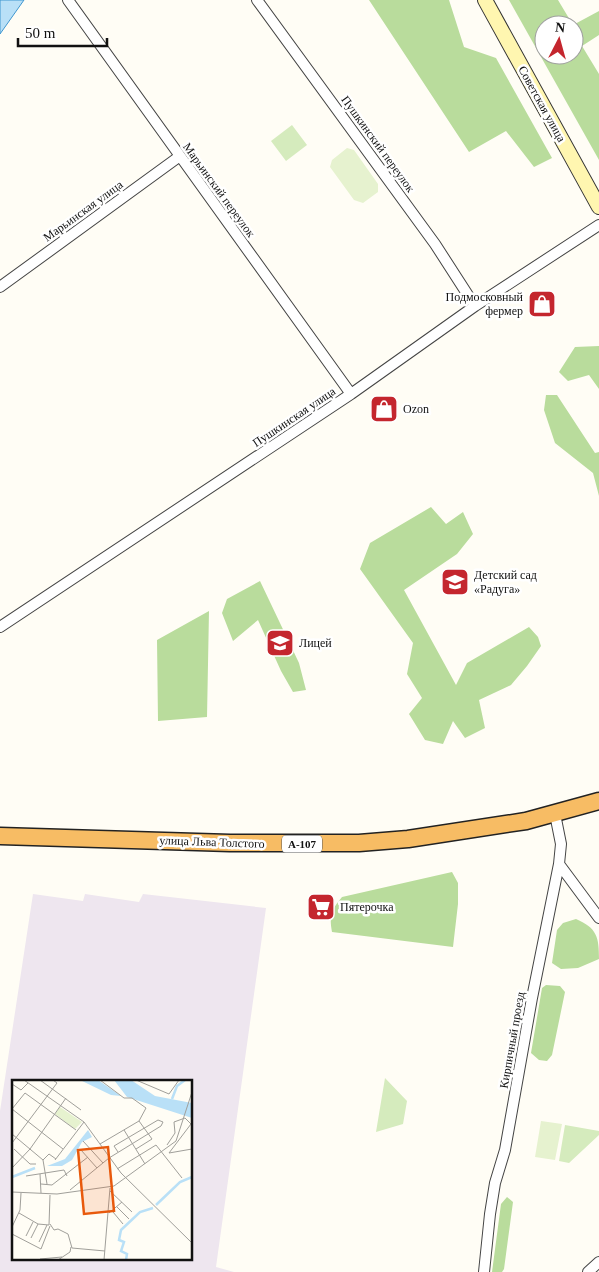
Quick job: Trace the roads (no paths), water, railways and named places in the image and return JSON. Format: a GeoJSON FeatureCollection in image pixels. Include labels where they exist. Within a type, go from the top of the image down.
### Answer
{"type":"FeatureCollection","features":[{"type":"Feature","properties":{"kind":"highway","name":"улица Льва Толстого"},"geometry":{"type":"LineString","coordinates":[[0,836],[230,843],[359,843],[457,832],[526,820],[599,801]]}},
{"type":"Feature","properties":{"kind":"main road","name":"Советская улица"},"geometry":{"type":"LineString","coordinates":[[485,0],[599,207]]}},
{"type":"Feature","properties":{"kind":"street","name":"Марьинский переулок"},"geometry":{"type":"LineString","coordinates":[[68,0],[351,394]]}},
{"type":"Feature","properties":{"kind":"street","name":"Пушкинский переулок"},"geometry":{"type":"LineString","coordinates":[[257,0],[435,244],[475,306]]}},
{"type":"Feature","properties":{"kind":"street","name":"Марьинская улица"},"geometry":{"type":"LineString","coordinates":[[0,286],[180,156]]}},
{"type":"Feature","properties":{"kind":"street","name":"Пушкинская улица"},"geometry":{"type":"LineString","coordinates":[[0,627],[351,394],[475,306],[599,225]]}},
{"type":"Feature","properties":{"kind":"street","name":"Кирпичный проезд"},"geometry":{"type":"LineString","coordinates":[[484,1272],[495,1184],[505,1150],[532,998],[559,864],[561,844],[555,814]]}},
{"type":"Feature","properties":{"kind":"street"},"geometry":{"type":"LineString","coordinates":[[559,864],[599,918]]}},
{"type":"Feature","properties":{"kind":"street"},"geometry":{"type":"LineString","coordinates":[[588,1272],[599,1262]]}},
{"type":"Feature","properties":{"kind":"water"},"geometry":{"type":"Polygon","coordinates":[[[0,0],[24,0],[0,34],[0,0]]]}},
{"type":"Feature","properties":{"kind":"place","name":"Подмосковный фермер"},"geometry":{"type":"Point","coordinates":[542,304]}},
{"type":"Feature","properties":{"kind":"place","name":"Ozon"},"geometry":{"type":"Point","coordinates":[384,409]}},
{"type":"Feature","properties":{"kind":"place","name":"Детский сад «Радуга»"},"geometry":{"type":"Point","coordinates":[455,582]}},
{"type":"Feature","properties":{"kind":"place","name":"Лицей"},"geometry":{"type":"Point","coordinates":[280,643]}},
{"type":"Feature","properties":{"kind":"place","name":"Пятерочка"},"geometry":{"type":"Point","coordinates":[321,907]}}]}
